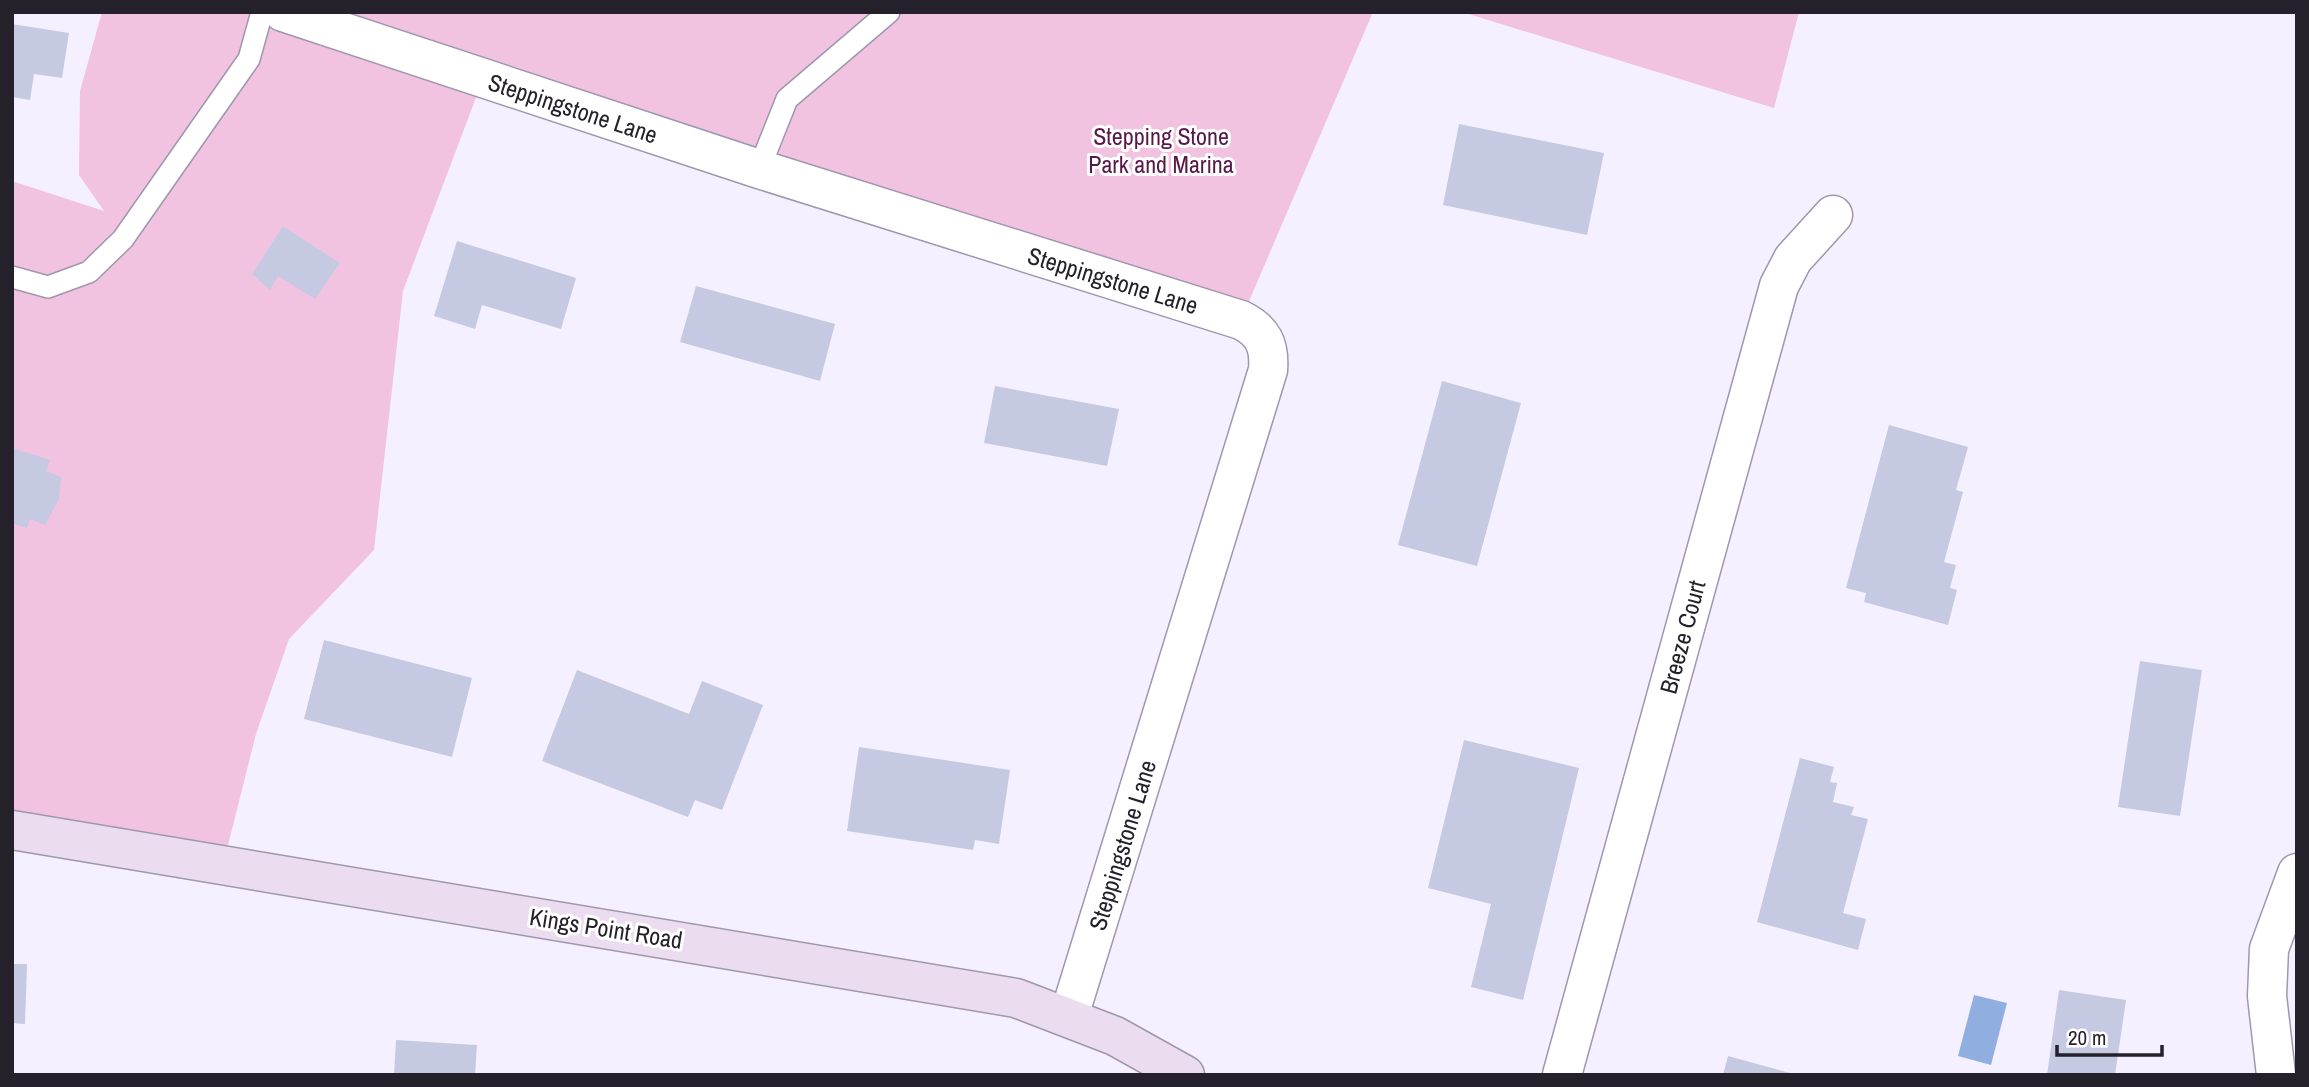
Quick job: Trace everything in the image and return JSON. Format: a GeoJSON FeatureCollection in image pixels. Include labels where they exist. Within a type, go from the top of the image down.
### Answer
{"type":"FeatureCollection","features":[{"type":"Feature","properties":{"kind":"main road","name":"Kings Point Road"},"geometry":{"type":"LineString","coordinates":[[12,830],[1016,998],[1069,1016],[1115,1036],[1185,1075]]}},
{"type":"Feature","properties":{"kind":"street","name":"Steppingstone Lane"},"geometry":{"type":"LineString","coordinates":[[306,16],[759,169],[1241,320],[1255,327],[1266,344],[1268,370],[1069,1016]]}},
{"type":"Feature","properties":{"kind":"street","name":"Breeze Court"},"geometry":{"type":"LineString","coordinates":[[1562,1075],[1779,286],[1793,258],[1833,215]]}},
{"type":"Feature","properties":{"kind":"street"},"geometry":{"type":"LineString","coordinates":[[2276,1075],[2267,996],[2269,950],[2297,873]]}},
{"type":"Feature","properties":{"kind":"lane"},"geometry":{"type":"LineString","coordinates":[[12,277],[48,287],[69,280],[89,272],[123,239],[249,59],[262,12]]}},
{"type":"Feature","properties":{"kind":"lane"},"geometry":{"type":"LineString","coordinates":[[759,169],[787,99],[889,12]]}},
{"type":"Feature","properties":{"kind":"green space","name":"Stepping Stone Park and Marina"},"geometry":{"type":"Polygon","coordinates":[[[102,12],[1373,12],[1241,320],[483,79],[403,291],[374,550],[289,639],[256,734],[221,873],[12,839],[12,181],[104,211],[79,175],[80,91],[102,12]]]}},
{"type":"Feature","properties":{"kind":"green space"},"geometry":{"type":"Polygon","coordinates":[[[1462,12],[1799,12],[1774,108],[1462,12]]]}},
{"type":"Feature","properties":{"kind":"water"},"geometry":{"type":"Polygon","coordinates":[[[1974,995],[2007,1003],[1991,1065],[1958,1056],[1974,995]]]}},
{"type":"Feature","properties":{"kind":"building"},"geometry":{"type":"Polygon","coordinates":[[[12,24],[69,33],[62,78],[34,74],[30,100],[12,97],[12,24]]]}},
{"type":"Feature","properties":{"kind":"building"},"geometry":{"type":"Polygon","coordinates":[[[1459,124],[1604,153],[1587,235],[1443,205],[1459,124]]]}},
{"type":"Feature","properties":{"kind":"building"},"geometry":{"type":"Polygon","coordinates":[[[283,226],[340,263],[315,299],[278,276],[270,290],[252,274],[283,226]]]}},
{"type":"Feature","properties":{"kind":"building"},"geometry":{"type":"Polygon","coordinates":[[[457,241],[576,278],[561,329],[482,305],[475,329],[434,316],[457,241]]]}},
{"type":"Feature","properties":{"kind":"building"},"geometry":{"type":"Polygon","coordinates":[[[696,286],[835,324],[820,381],[680,342],[696,286]]]}},
{"type":"Feature","properties":{"kind":"building"},"geometry":{"type":"Polygon","coordinates":[[[1442,381],[1521,403],[1477,566],[1398,545],[1442,381]]]}},
{"type":"Feature","properties":{"kind":"building"},"geometry":{"type":"Polygon","coordinates":[[[995,386],[1119,409],[1107,466],[984,443],[995,386]]]}},
{"type":"Feature","properties":{"kind":"building"},"geometry":{"type":"Polygon","coordinates":[[[1889,425],[1968,447],[1956,490],[1963,492],[1944,562],[1956,565],[1950,588],[1957,590],[1948,625],[1864,602],[1866,593],[1846,588],[1889,425]]]}},
{"type":"Feature","properties":{"kind":"building"},"geometry":{"type":"Polygon","coordinates":[[[12,448],[50,460],[46,471],[61,477],[59,499],[45,525],[30,519],[27,528],[12,523],[12,448]]]}},
{"type":"Feature","properties":{"kind":"building"},"geometry":{"type":"Polygon","coordinates":[[[324,640],[472,678],[452,757],[304,719],[324,640]]]}},
{"type":"Feature","properties":{"kind":"building"},"geometry":{"type":"Polygon","coordinates":[[[2140,661],[2202,670],[2180,816],[2118,807],[2140,661]]]}},
{"type":"Feature","properties":{"kind":"building"},"geometry":{"type":"Polygon","coordinates":[[[577,670],[689,714],[702,681],[763,705],[722,810],[695,800],[688,817],[542,761],[577,670]]]}},
{"type":"Feature","properties":{"kind":"building"},"geometry":{"type":"Polygon","coordinates":[[[1464,740],[1579,768],[1523,1000],[1471,987],[1491,904],[1428,888],[1464,740]]]}},
{"type":"Feature","properties":{"kind":"building"},"geometry":{"type":"Polygon","coordinates":[[[859,747],[1010,770],[999,844],[975,840],[973,850],[847,831],[859,747]]]}},
{"type":"Feature","properties":{"kind":"building"},"geometry":{"type":"Polygon","coordinates":[[[1800,758],[1834,767],[1830,782],[1837,783],[1833,802],[1854,807],[1851,815],[1868,819],[1843,913],[1866,919],[1858,950],[1757,922],[1800,758]]]}},
{"type":"Feature","properties":{"kind":"building"},"geometry":{"type":"Polygon","coordinates":[[[12,964],[27,964],[25,1024],[12,1023],[12,964]]]}},
{"type":"Feature","properties":{"kind":"building"},"geometry":{"type":"Polygon","coordinates":[[[2059,990],[2126,1000],[2115,1075],[2047,1075],[2059,990]]]}},
{"type":"Feature","properties":{"kind":"building"},"geometry":{"type":"Polygon","coordinates":[[[396,1040],[477,1045],[475,1075],[394,1075],[396,1040]]]}},
{"type":"Feature","properties":{"kind":"building"},"geometry":{"type":"Polygon","coordinates":[[[1728,1056],[1794,1074],[1794,1075],[1723,1075],[1728,1056]]]}}]}
